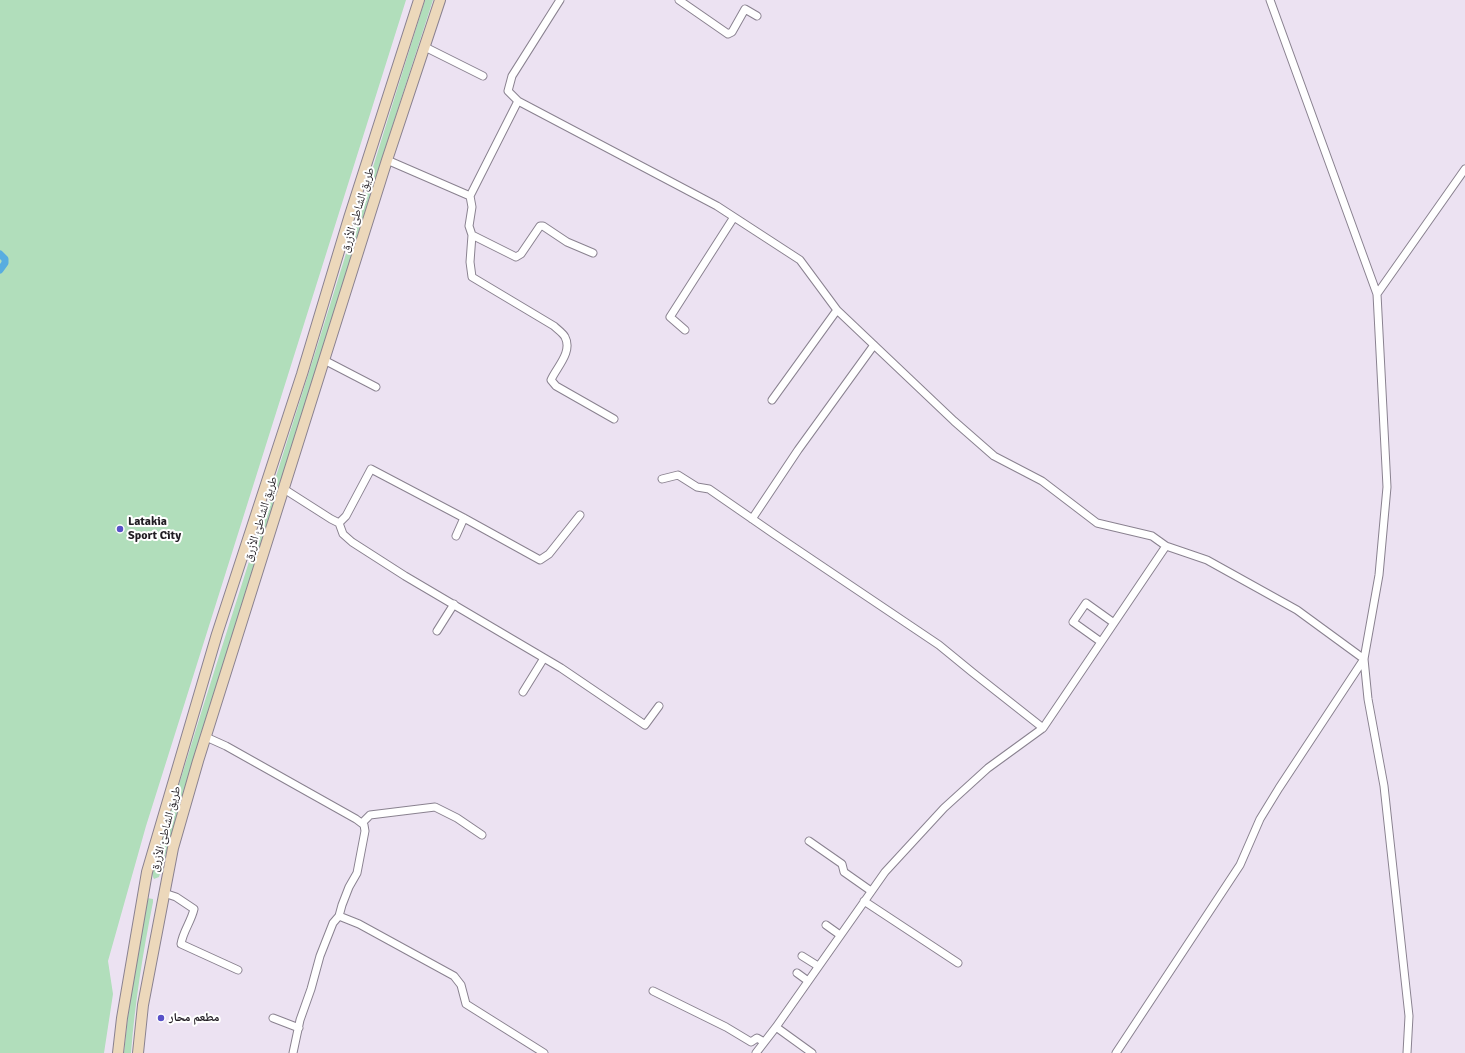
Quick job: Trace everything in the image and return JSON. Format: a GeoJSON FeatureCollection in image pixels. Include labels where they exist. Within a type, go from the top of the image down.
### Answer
{"type":"FeatureCollection","features":[{"type":"Feature","properties":{"kind":"main road","name":"طريق الشاطئ الأزرق"},"geometry":{"type":"LineString","coordinates":[[118,1053],[122,1018],[147,872],[217,634],[302,374],[419,0]]}},
{"type":"Feature","properties":{"kind":"main road","name":"طريق الشاطئ الأزرق"},"geometry":{"type":"LineString","coordinates":[[138,1053],[143,1005],[173,848],[206,737],[324,360],[387,160],[440,0]]}},
{"type":"Feature","properties":{"kind":"street"},"geometry":{"type":"LineString","coordinates":[[560,0],[512,76],[508,92],[518,101],[710,203],[800,260],[837,310],[954,421],[994,456],[1042,481],[1096,523],[1152,536],[1166,546],[1207,560],[1297,610],[1364,659]]}},
{"type":"Feature","properties":{"kind":"street"},"geometry":{"type":"LineString","coordinates":[[678,0],[728,34],[732,32],[745,9],[757,16]]}},
{"type":"Feature","properties":{"kind":"street"},"geometry":{"type":"LineString","coordinates":[[1270,0],[1377,294],[1387,487],[1379,575],[1364,659],[1368,699],[1385,794],[1408,1016],[1407,1053]]}},
{"type":"Feature","properties":{"kind":"street"},"geometry":{"type":"LineString","coordinates":[[424,46],[482,76]]}},
{"type":"Feature","properties":{"kind":"street"},"geometry":{"type":"LineString","coordinates":[[518,101],[470,196],[472,208],[469,226],[472,235],[470,262],[472,277],[554,326],[565,337],[568,347],[564,358],[551,380],[556,386],[614,419]]}},
{"type":"Feature","properties":{"kind":"street"},"geometry":{"type":"LineString","coordinates":[[387,160],[470,196]]}},
{"type":"Feature","properties":{"kind":"street"},"geometry":{"type":"LineString","coordinates":[[1377,294],[1465,169]]}},
{"type":"Feature","properties":{"kind":"street"},"geometry":{"type":"LineString","coordinates":[[685,330],[670,317],[734,217]]}},
{"type":"Feature","properties":{"kind":"street"},"geometry":{"type":"LineString","coordinates":[[472,235],[516,257],[521,254],[540,226],[543,226],[567,242],[593,253]]}},
{"type":"Feature","properties":{"kind":"street"},"geometry":{"type":"LineString","coordinates":[[772,400],[837,310]]}},
{"type":"Feature","properties":{"kind":"street"},"geometry":{"type":"LineString","coordinates":[[752,519],[798,450],[874,344]]}},
{"type":"Feature","properties":{"kind":"street"},"geometry":{"type":"LineString","coordinates":[[324,360],[376,387]]}},
{"type":"Feature","properties":{"kind":"street"},"geometry":{"type":"LineString","coordinates":[[339,523],[346,516],[371,469],[540,560],[549,554],[580,515]]}},
{"type":"Feature","properties":{"kind":"street"},"geometry":{"type":"LineString","coordinates":[[662,479],[678,475],[697,487],[709,489],[939,645],[1043,728]]}},
{"type":"Feature","properties":{"kind":"street"},"geometry":{"type":"LineString","coordinates":[[284,489],[339,523],[343,534],[352,542],[544,658],[646,725],[659,706]]}},
{"type":"Feature","properties":{"kind":"street"},"geometry":{"type":"LineString","coordinates":[[456,536],[464,518]]}},
{"type":"Feature","properties":{"kind":"street"},"geometry":{"type":"LineString","coordinates":[[756,1053],[885,872],[944,808],[988,768],[1043,728],[1166,546]]}},
{"type":"Feature","properties":{"kind":"street"},"geometry":{"type":"LineString","coordinates":[[437,631],[454,604]]}},
{"type":"Feature","properties":{"kind":"street"},"geometry":{"type":"LineString","coordinates":[[1101,642],[1073,622],[1086,604],[1114,623]]}},
{"type":"Feature","properties":{"kind":"street"},"geometry":{"type":"LineString","coordinates":[[523,692],[544,658]]}},
{"type":"Feature","properties":{"kind":"street"},"geometry":{"type":"LineString","coordinates":[[1116,1053],[1240,865],[1264,813],[1364,659]]}},
{"type":"Feature","properties":{"kind":"street"},"geometry":{"type":"LineString","coordinates":[[206,737],[226,746],[356,819],[364,825],[365,831],[357,873],[348,888],[339,916],[333,923],[327,937],[299,1028],[293,1053]]}},
{"type":"Feature","properties":{"kind":"street"},"geometry":{"type":"LineString","coordinates":[[362,823],[370,815],[435,807],[456,818],[482,835]]}},
{"type":"Feature","properties":{"kind":"street"},"geometry":{"type":"LineString","coordinates":[[809,841],[842,864],[844,872],[871,891]]}},
{"type":"Feature","properties":{"kind":"street"},"geometry":{"type":"LineString","coordinates":[[164,892],[176,897],[194,909],[182,935],[181,944],[238,970]]}},
{"type":"Feature","properties":{"kind":"street"},"geometry":{"type":"LineString","coordinates":[[864,901],[958,963]]}},
{"type":"Feature","properties":{"kind":"street"},"geometry":{"type":"LineString","coordinates":[[339,916],[359,924],[454,976],[461,985],[466,1004],[544,1053]]}},
{"type":"Feature","properties":{"kind":"street"},"geometry":{"type":"LineString","coordinates":[[826,925],[840,935]]}},
{"type":"Feature","properties":{"kind":"street"},"geometry":{"type":"LineString","coordinates":[[802,956],[818,966]]}},
{"type":"Feature","properties":{"kind":"street"},"geometry":{"type":"LineString","coordinates":[[797,974],[808,981]]}},
{"type":"Feature","properties":{"kind":"street"},"geometry":{"type":"LineString","coordinates":[[653,991],[726,1027],[751,1042],[757,1038],[764,1042]]}},
{"type":"Feature","properties":{"kind":"street"},"geometry":{"type":"LineString","coordinates":[[273,1018],[299,1028]]}},
{"type":"Feature","properties":{"kind":"street"},"geometry":{"type":"LineString","coordinates":[[776,1027],[812,1053]]}},
{"type":"Feature","properties":{"kind":"green space","name":"Latakia Sport City"},"geometry":{"type":"Polygon","coordinates":[[[0,0],[406,0],[146,826],[108,961],[113,994],[104,1053],[0,1053],[0,0]]]}},
{"type":"Feature","properties":{"kind":"green space"},"geometry":{"type":"Polygon","coordinates":[[[425,0],[433,0],[370,195],[159,877],[154,879],[152,872],[425,0]]]}},
{"type":"Feature","properties":{"kind":"green space"},"geometry":{"type":"Polygon","coordinates":[[[147,898],[153,899],[153,902],[140,977],[131,1053],[124,1053],[128,1016],[147,898]]]}},
{"type":"Feature","properties":{"kind":"waterway"},"geometry":{"type":"LineString","coordinates":[[0,254],[5,259],[5,263],[0,270]]}},
{"type":"Feature","properties":{"kind":"place","name":"Latakia Sport City"},"geometry":{"type":"Point","coordinates":[120,529]}},
{"type":"Feature","properties":{"kind":"place","name":"مطعم محار"},"geometry":{"type":"Point","coordinates":[161,1018]}}]}
